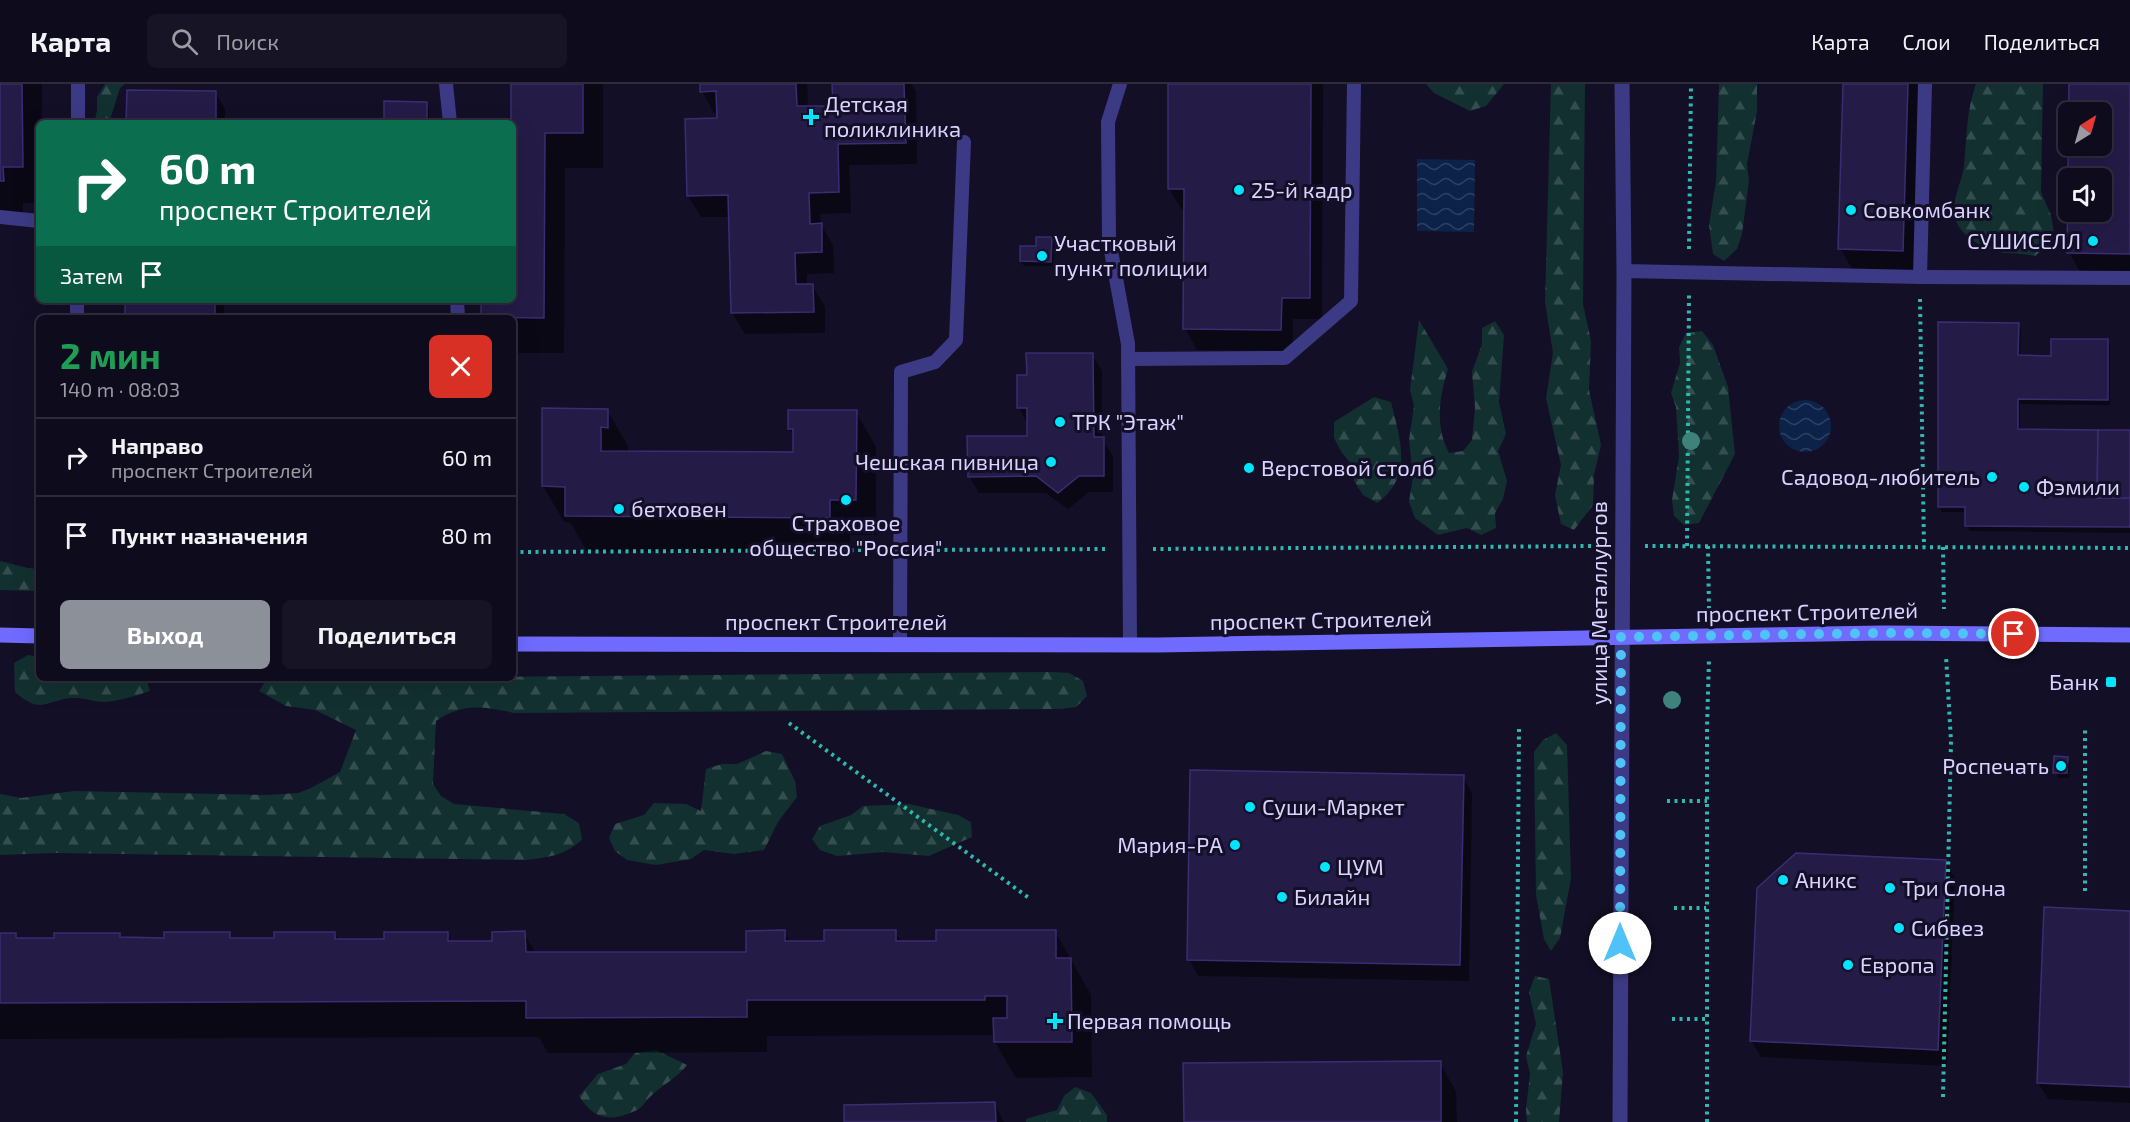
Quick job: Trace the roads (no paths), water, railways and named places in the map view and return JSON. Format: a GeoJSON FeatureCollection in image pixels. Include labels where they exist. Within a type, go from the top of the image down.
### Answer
{"type":"FeatureCollection","features":[{"type":"Feature","properties":{"kind":"street","name":"улица Металлургов"},"geometry":{"type":"LineString","coordinates":[[1620,1122],[1624,271],[1622,84]]}},
{"type":"Feature","properties":{"kind":"street","name":"проспект Строителей"},"geometry":{"type":"LineString","coordinates":[[516,644],[1130,645],[1944,633],[2130,635]]}},
{"type":"Feature","properties":{"kind":"street"},"geometry":{"type":"LineString","coordinates":[[0,635],[36,636]]}},
{"type":"Feature","properties":{"kind":"lane"},"geometry":{"type":"LineString","coordinates":[[78,84],[78,120]]}},
{"type":"Feature","properties":{"kind":"lane"},"geometry":{"type":"LineString","coordinates":[[446,84],[450,120]]}},
{"type":"Feature","properties":{"kind":"lane"},"geometry":{"type":"LineString","coordinates":[[1120,84],[1108,122],[1109,240],[1128,344],[1130,645]]}},
{"type":"Feature","properties":{"kind":"lane"},"geometry":{"type":"LineString","coordinates":[[1128,359],[1285,358],[1351,301],[1354,84]]}},
{"type":"Feature","properties":{"kind":"lane"},"geometry":{"type":"LineString","coordinates":[[1920,277],[1925,84]]}},
{"type":"Feature","properties":{"kind":"lane"},"geometry":{"type":"LineString","coordinates":[[900,644],[901,372],[936,362],[956,340],[964,142]]}},
{"type":"Feature","properties":{"kind":"lane"},"geometry":{"type":"LineString","coordinates":[[0,217],[36,221]]}},
{"type":"Feature","properties":{"kind":"lane"},"geometry":{"type":"LineString","coordinates":[[1624,271],[1920,277],[2130,278]]}},
{"type":"Feature","properties":{"kind":"water"},"geometry":{"type":"Polygon","coordinates":[[[1417,159],[1475,160],[1474,232],[1417,231],[1417,159]]]}},
{"type":"Feature","properties":{"kind":"water"},"geometry":{"type":"Polygon","coordinates":[[[1800,400],[1810,400],[1824,407],[1831,426],[1824,445],[1810,452],[1800,452],[1790,448],[1783,441],[1779,431],[1779,421],[1783,411],[1790,404],[1800,400]]]}},
{"type":"Feature","properties":{"kind":"place","name":"Детская поликлиника"},"geometry":{"type":"Point","coordinates":[811,117]}},
{"type":"Feature","properties":{"kind":"place","name":"25-й кадр"},"geometry":{"type":"Point","coordinates":[1239,190]}},
{"type":"Feature","properties":{"kind":"place","name":"Совкомбанк"},"geometry":{"type":"Point","coordinates":[1851,210]}},
{"type":"Feature","properties":{"kind":"place","name":"СУШИСЕЛЛ"},"geometry":{"type":"Point","coordinates":[2093,241]}},
{"type":"Feature","properties":{"kind":"place","name":"Участковый пункт полиции"},"geometry":{"type":"Point","coordinates":[1042,256]}},
{"type":"Feature","properties":{"kind":"place","name":"ТРК \"Этаж\""},"geometry":{"type":"Point","coordinates":[1060,422]}},
{"type":"Feature","properties":{"kind":"place","name":"Чешская пивница"},"geometry":{"type":"Point","coordinates":[1051,462]}},
{"type":"Feature","properties":{"kind":"place","name":"Верстовой столб"},"geometry":{"type":"Point","coordinates":[1249,468]}},
{"type":"Feature","properties":{"kind":"place","name":"Садовод-любитель"},"geometry":{"type":"Point","coordinates":[1992,477]}},
{"type":"Feature","properties":{"kind":"place","name":"Фэмили"},"geometry":{"type":"Point","coordinates":[2024,487]}},
{"type":"Feature","properties":{"kind":"place","name":"Страховое общество \"Россия\""},"geometry":{"type":"Point","coordinates":[846,500]}},
{"type":"Feature","properties":{"kind":"place","name":"бетховен"},"geometry":{"type":"Point","coordinates":[619,509]}},
{"type":"Feature","properties":{"kind":"place","name":"Банк"},"geometry":{"type":"Point","coordinates":[2111,682]}},
{"type":"Feature","properties":{"kind":"place","name":"Роспечать"},"geometry":{"type":"Point","coordinates":[2061,766]}},
{"type":"Feature","properties":{"kind":"place","name":"Суши-Маркет"},"geometry":{"type":"Point","coordinates":[1250,807]}},
{"type":"Feature","properties":{"kind":"place","name":"Мария-РА"},"geometry":{"type":"Point","coordinates":[1235,845]}},
{"type":"Feature","properties":{"kind":"place","name":"ЦУМ"},"geometry":{"type":"Point","coordinates":[1325,867]}},
{"type":"Feature","properties":{"kind":"place","name":"Аникс"},"geometry":{"type":"Point","coordinates":[1783,880]}},
{"type":"Feature","properties":{"kind":"place","name":"Три Слона"},"geometry":{"type":"Point","coordinates":[1890,888]}},
{"type":"Feature","properties":{"kind":"place","name":"Билайн"},"geometry":{"type":"Point","coordinates":[1282,897]}},
{"type":"Feature","properties":{"kind":"place","name":"Сибвез"},"geometry":{"type":"Point","coordinates":[1899,928]}},
{"type":"Feature","properties":{"kind":"place","name":"Европа"},"geometry":{"type":"Point","coordinates":[1848,965]}},
{"type":"Feature","properties":{"kind":"place","name":"Первая помощь"},"geometry":{"type":"Point","coordinates":[1055,1021]}}]}
